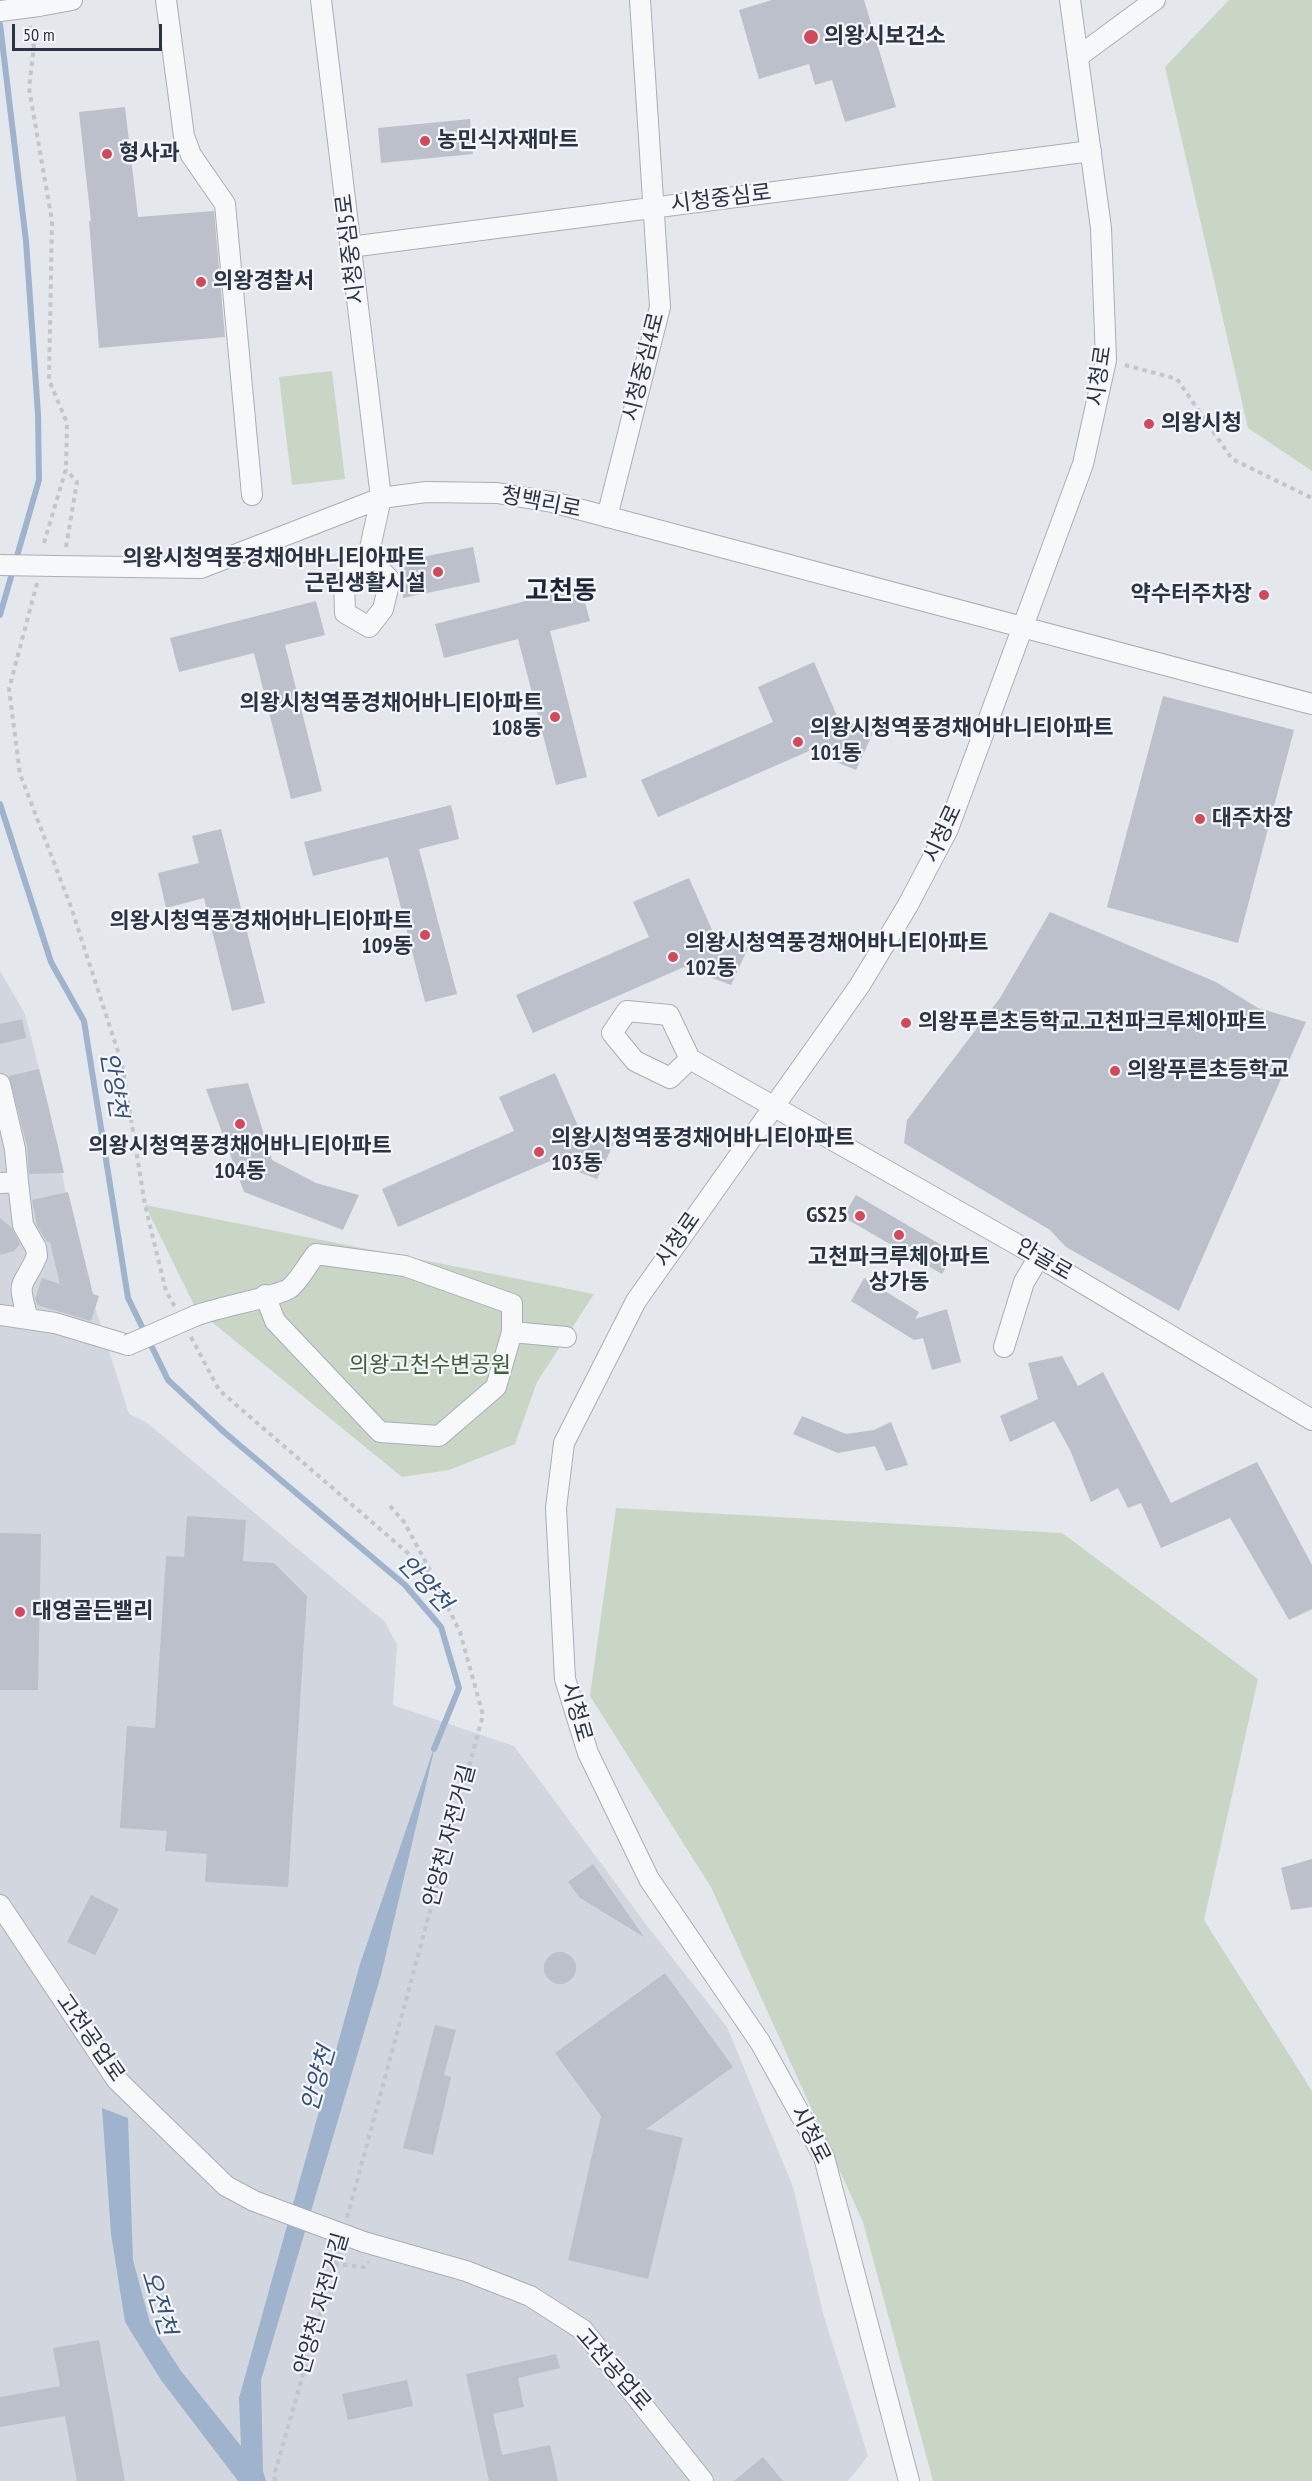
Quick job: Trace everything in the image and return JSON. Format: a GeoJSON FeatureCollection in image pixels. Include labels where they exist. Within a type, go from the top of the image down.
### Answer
{"type":"FeatureCollection","features":[{"type":"Feature","properties":{"kind":"street"},"geometry":{"type":"LineString","coordinates":[[0,11],[34,15],[72,0]]}},
{"type":"Feature","properties":{"kind":"street"},"geometry":{"type":"LineString","coordinates":[[166,0],[184,136],[191,155],[225,204],[252,495]]}},
{"type":"Feature","properties":{"kind":"street","name":"시청중심5로"},"geometry":{"type":"LineString","coordinates":[[321,0],[381,498],[368,557]]}},
{"type":"Feature","properties":{"kind":"street","name":"시청중심4로"},"geometry":{"type":"LineString","coordinates":[[607,517],[660,307],[640,0]]}},
{"type":"Feature","properties":{"kind":"street","name":"시청로"},"geometry":{"type":"LineString","coordinates":[[909,2481],[824,2157],[760,2042],[649,1880],[588,1753],[565,1679],[556,1508],[564,1443],[636,1301],[772,1105],[860,985],[908,905],[948,829],[1025,627],[1083,464],[1107,360],[1101,228],[1070,0]]}},
{"type":"Feature","properties":{"kind":"street"},"geometry":{"type":"LineString","coordinates":[[1079,56],[1155,0]]}},
{"type":"Feature","properties":{"kind":"street","name":"시청중심로"},"geometry":{"type":"LineString","coordinates":[[351,247],[1091,151]]}},
{"type":"Feature","properties":{"kind":"street","name":"청백리로"},"geometry":{"type":"LineString","coordinates":[[0,566],[53,562],[201,568],[381,498],[426,492],[497,493],[552,502],[1312,702]]}},
{"type":"Feature","properties":{"kind":"street","name":"안골로"},"geometry":{"type":"LineString","coordinates":[[690,1059],[1040,1257],[1312,1420]]}},
{"type":"Feature","properties":{"kind":"street"},"geometry":{"type":"LineString","coordinates":[[0,1084],[15,1149],[9,1182],[23,1225],[38,1256],[21,1282],[20,1290],[28,1319]]}},
{"type":"Feature","properties":{"kind":"street"},"geometry":{"type":"LineString","coordinates":[[0,1315],[56,1323],[128,1345],[207,1310],[265,1295],[288,1290],[316,1254],[405,1266],[512,1304],[512,1332],[496,1387],[439,1436],[380,1432],[275,1321],[265,1295]]}},
{"type":"Feature","properties":{"kind":"street"},"geometry":{"type":"LineString","coordinates":[[1004,1347],[1024,1282],[1040,1257]]}},
{"type":"Feature","properties":{"kind":"street"},"geometry":{"type":"LineString","coordinates":[[512,1332],[566,1337]]}},
{"type":"Feature","properties":{"kind":"street","name":"고천공업로"},"geometry":{"type":"LineString","coordinates":[[0,1905],[116,2079],[226,2186],[254,2201],[364,2242],[466,2271],[530,2296],[583,2330],[704,2481]]}},
{"type":"Feature","properties":{"kind":"path"},"geometry":{"type":"LineString","coordinates":[[34,15],[34,47],[29,88],[52,221],[49,380],[67,423],[66,469],[53,562]]}},
{"type":"Feature","properties":{"kind":"path"},"geometry":{"type":"LineString","coordinates":[[1107,360],[1177,379],[1232,459],[1312,498]]}},
{"type":"Feature","properties":{"kind":"path"},"geometry":{"type":"LineString","coordinates":[[53,562],[77,482],[66,469]]}},
{"type":"Feature","properties":{"kind":"path"},"geometry":{"type":"LineString","coordinates":[[38,578],[9,689],[20,774],[71,907],[122,1064],[145,1205],[166,1291],[177,1311]]}},
{"type":"Feature","properties":{"kind":"path","name":"안양천 자전거길"},"geometry":{"type":"LineString","coordinates":[[187,1330],[219,1390],[431,1573],[460,1632],[483,1715],[345,2223]]}},
{"type":"Feature","properties":{"kind":"path"},"geometry":{"type":"LineString","coordinates":[[390,1506],[404,1522],[431,1573]]}},
{"type":"Feature","properties":{"kind":"path","name":"안양천 자전거길"},"geometry":{"type":"LineString","coordinates":[[275,2481],[273,2476],[339,2246]]}},
{"type":"Feature","properties":{"kind":"shaded area"},"geometry":{"type":"Polygon","coordinates":[[[0,971],[25,1014],[48,1103],[78,1254],[129,1414],[146,1422],[385,1622],[397,1645],[393,1705],[514,1746],[651,1931],[727,2027],[793,2187],[824,2317],[868,2456],[848,2481],[0,2481],[0,971]]]}},
{"type":"Feature","properties":{"kind":"green space"},"geometry":{"type":"Polygon","coordinates":[[[1229,0],[1312,0],[1312,471],[1248,428],[1165,67],[1229,0]]]}},
{"type":"Feature","properties":{"kind":"green space"},"geometry":{"type":"Polygon","coordinates":[[[332,371],[345,479],[292,485],[279,377],[332,371]]]}},
{"type":"Feature","properties":{"kind":"green space","name":"의왕고천수변공원"},"geometry":{"type":"Polygon","coordinates":[[[145,1205],[594,1294],[537,1382],[515,1444],[449,1470],[402,1477],[196,1309],[145,1205]]]}},
{"type":"Feature","properties":{"kind":"green space"},"geometry":{"type":"Polygon","coordinates":[[[616,1508],[1062,1533],[1258,1679],[1204,1920],[1312,2091],[1312,2481],[933,2481],[863,2222],[711,1887],[590,1696],[616,1508]]]}},
{"type":"Feature","properties":{"kind":"water"},"geometry":{"type":"Polygon","coordinates":[[[436,1742],[381,1975],[261,2380],[263,2471],[266,2481],[238,2481],[161,2380],[125,2322],[111,2234],[102,2108],[128,2118],[133,2260],[150,2323],[181,2371],[241,2446],[239,2398],[360,1964],[436,1742]]]}},
{"type":"Feature","properties":{"kind":"building","name":"의왕시보건소"},"geometry":{"type":"Polygon","coordinates":[[[772,0],[864,0],[896,107],[845,122],[832,80],[815,85],[809,64],[759,79],[739,10],[772,0]]]}},
{"type":"Feature","properties":{"kind":"building"},"geometry":{"type":"Polygon","coordinates":[[[125,107],[138,217],[214,211],[225,337],[99,348],[89,221],[91,221],[79,112],[125,107]]]}},
{"type":"Feature","properties":{"kind":"building","name":"농민식자재마트"},"geometry":{"type":"Polygon","coordinates":[[[470,119],[473,154],[381,163],[378,128],[470,119]]]}},
{"type":"Feature","properties":{"kind":"building","name":"의왕시청역풍경채어바니티아파트 근린생활시설"},"geometry":{"type":"Polygon","coordinates":[[[473,547],[480,582],[403,598],[402,577],[396,562],[473,547]]]}},
{"type":"Feature","properties":{"kind":"building","name":"의왕시청역풍경채어바니티아파트 108동"},"geometry":{"type":"Polygon","coordinates":[[[581,587],[590,621],[550,631],[587,777],[556,785],[518,639],[444,658],[435,624],[581,587]]]}},
{"type":"Feature","properties":{"kind":"building"},"geometry":{"type":"Polygon","coordinates":[[[316,601],[325,635],[285,645],[322,791],[291,799],[254,653],[179,672],[170,638],[316,601]]]}},
{"type":"Feature","properties":{"kind":"building","name":"의왕시청역풍경채어바니티아파트 101동"},"geometry":{"type":"Polygon","coordinates":[[[814,662],[837,716],[873,733],[856,770],[809,751],[658,817],[641,780],[773,722],[758,687],[814,662]]]}},
{"type":"Feature","properties":{"kind":"building","name":"대주차장"},"geometry":{"type":"Polygon","coordinates":[[[1163,696],[1294,730],[1238,943],[1107,907],[1163,696]]]}},
{"type":"Feature","properties":{"kind":"building","name":"의왕시청역풍경채어바니티아파트 109동"},"geometry":{"type":"Polygon","coordinates":[[[451,805],[459,839],[419,849],[457,994],[425,1002],[388,857],[313,876],[304,842],[451,805]]]}},
{"type":"Feature","properties":{"kind":"building"},"geometry":{"type":"Polygon","coordinates":[[[221,829],[265,1003],[232,1011],[204,898],[166,908],[158,873],[199,863],[192,836],[221,829]]]}},
{"type":"Feature","properties":{"kind":"building","name":"의왕시청역풍경채어바니티아파트 102동"},"geometry":{"type":"Polygon","coordinates":[[[689,878],[713,932],[748,948],[731,985],[684,967],[533,1033],[516,995],[649,937],[633,902],[689,878]]]}},
{"type":"Feature","properties":{"kind":"building","name":"의왕푸른초등학교"},"geometry":{"type":"Polygon","coordinates":[[[1050,912],[1216,982],[1258,1008],[1306,1022],[1179,1311],[1066,1247],[1050,1230],[904,1143],[907,1120],[1000,998],[1050,912]]]}},
{"type":"Feature","properties":{"kind":"building"},"geometry":{"type":"Polygon","coordinates":[[[22,1019],[26,1038],[0,1044],[0,1024],[22,1019]]]}},
{"type":"Feature","properties":{"kind":"building"},"geometry":{"type":"Polygon","coordinates":[[[39,1069],[64,1173],[29,1174],[27,1146],[9,1076],[39,1069]]]}},
{"type":"Feature","properties":{"kind":"building","name":"의왕시청역풍경채어바니티아파트 103동"},"geometry":{"type":"Polygon","coordinates":[[[555,1073],[578,1126],[614,1143],[597,1179],[550,1161],[398,1227],[382,1189],[514,1131],[499,1097],[555,1073]]]}},
{"type":"Feature","properties":{"kind":"building","name":"의왕시청역풍경채어바니티아파트 104동"},"geometry":{"type":"Polygon","coordinates":[[[248,1083],[272,1160],[316,1183],[359,1195],[343,1230],[244,1192],[206,1089],[248,1083]]]}},
{"type":"Feature","properties":{"kind":"building"},"geometry":{"type":"Polygon","coordinates":[[[68,1192],[93,1294],[99,1296],[91,1321],[37,1305],[35,1299],[42,1278],[60,1284],[50,1242],[47,1242],[37,1226],[32,1200],[68,1192]]]}},
{"type":"Feature","properties":{"kind":"building","name":"고천파크루체아파트 상가동"},"geometry":{"type":"Polygon","coordinates":[[[856,1195],[955,1253],[942,1274],[843,1217],[856,1195]]]}},
{"type":"Feature","properties":{"kind":"building"},"geometry":{"type":"Polygon","coordinates":[[[0,1218],[12,1228],[20,1244],[14,1251],[0,1255],[0,1218]]]}},
{"type":"Feature","properties":{"kind":"building"},"geometry":{"type":"Polygon","coordinates":[[[864,1278],[919,1312],[915,1319],[947,1309],[961,1362],[932,1370],[923,1338],[914,1340],[851,1301],[864,1278]]]}},
{"type":"Feature","properties":{"kind":"building"},"geometry":{"type":"Polygon","coordinates":[[[1062,1356],[1078,1386],[1103,1372],[1171,1503],[1257,1462],[1312,1565],[1312,1609],[1289,1620],[1230,1518],[1161,1548],[1141,1503],[1128,1508],[1118,1488],[1091,1502],[1070,1450],[1054,1421],[1010,1442],[1000,1416],[1038,1399],[1028,1363],[1062,1356]]]}},
{"type":"Feature","properties":{"kind":"building"},"geometry":{"type":"Polygon","coordinates":[[[802,1416],[846,1434],[874,1430],[891,1422],[908,1465],[886,1471],[875,1446],[838,1453],[793,1434],[802,1416]]]}},
{"type":"Feature","properties":{"kind":"building"},"geometry":{"type":"Polygon","coordinates":[[[187,1516],[246,1520],[243,1561],[274,1563],[307,1596],[288,1887],[205,1882],[207,1854],[165,1851],[167,1831],[120,1828],[127,1726],[155,1728],[166,1556],[184,1557],[187,1516]]]}},
{"type":"Feature","properties":{"kind":"building","name":"대영골든밸리"},"geometry":{"type":"Polygon","coordinates":[[[0,1533],[41,1534],[38,1690],[0,1690],[0,1533]]]}},
{"type":"Feature","properties":{"kind":"building"},"geometry":{"type":"Polygon","coordinates":[[[1312,1859],[1312,1907],[1291,1910],[1281,1868],[1312,1859]]]}},
{"type":"Feature","properties":{"kind":"building"},"geometry":{"type":"Polygon","coordinates":[[[593,1864],[644,1937],[580,1898],[568,1882],[593,1864]]]}},
{"type":"Feature","properties":{"kind":"building"},"geometry":{"type":"Polygon","coordinates":[[[91,1895],[119,1909],[95,1955],[67,1942],[91,1895]]]}},
{"type":"Feature","properties":{"kind":"building"},"geometry":{"type":"Polygon","coordinates":[[[560,1952],[571,1957],[576,1968],[571,1979],[560,1984],[549,1979],[544,1968],[549,1957],[560,1952]]]}},
{"type":"Feature","properties":{"kind":"building"},"geometry":{"type":"Polygon","coordinates":[[[665,1973],[733,2067],[646,2129],[683,2138],[648,2279],[568,2260],[601,2116],[555,2053],[665,1973]]]}},
{"type":"Feature","properties":{"kind":"building"},"geometry":{"type":"Polygon","coordinates":[[[435,2025],[456,2030],[444,2075],[451,2077],[433,2155],[403,2148],[435,2025]]]}},
{"type":"Feature","properties":{"kind":"building"},"geometry":{"type":"Polygon","coordinates":[[[99,2340],[125,2481],[77,2481],[65,2416],[0,2427],[0,2397],[60,2386],[53,2348],[99,2340]]]}},
{"type":"Feature","properties":{"kind":"building"},"geometry":{"type":"Polygon","coordinates":[[[556,2354],[560,2368],[518,2378],[524,2407],[493,2414],[502,2455],[550,2445],[558,2481],[489,2481],[466,2374],[556,2354]]]}},
{"type":"Feature","properties":{"kind":"building"},"geometry":{"type":"Polygon","coordinates":[[[407,2380],[413,2406],[348,2420],[342,2394],[407,2380]]]}},
{"type":"Feature","properties":{"kind":"building"},"geometry":{"type":"Polygon","coordinates":[[[763,2457],[783,2481],[734,2481],[763,2457]]]}},
{"type":"Feature","properties":{"kind":"waterway","name":"안양천"},"geometry":{"type":"LineString","coordinates":[[0,24],[26,241],[38,414],[39,480],[0,615]]}},
{"type":"Feature","properties":{"kind":"waterway","name":"안양천"},"geometry":{"type":"LineString","coordinates":[[0,804],[51,962],[84,1021],[128,1298],[168,1380],[224,1432],[405,1585],[441,1627],[459,1688],[434,1749]]}},
{"type":"Feature","properties":{"kind":"place","name":"의왕시보건소"},"geometry":{"type":"Point","coordinates":[811,37]}},
{"type":"Feature","properties":{"kind":"place","name":"농민식자재마트"},"geometry":{"type":"Point","coordinates":[425,141]}},
{"type":"Feature","properties":{"kind":"place","name":"형사과"},"geometry":{"type":"Point","coordinates":[107,154]}},
{"type":"Feature","properties":{"kind":"place","name":"의왕경찰서"},"geometry":{"type":"Point","coordinates":[201,282]}},
{"type":"Feature","properties":{"kind":"place","name":"의왕시청"},"geometry":{"type":"Point","coordinates":[1149,424]}},
{"type":"Feature","properties":{"kind":"place","name":"의왕시청역풍경채어바니티아파트 근린생활시설"},"geometry":{"type":"Point","coordinates":[438,572]}},
{"type":"Feature","properties":{"kind":"place","name":"약수터주차장"},"geometry":{"type":"Point","coordinates":[1264,595]}},
{"type":"Feature","properties":{"kind":"place","name":"의왕시청역풍경채어바니티아파트 108동"},"geometry":{"type":"Point","coordinates":[555,717]}},
{"type":"Feature","properties":{"kind":"place","name":"의왕시청역풍경채어바니티아파트 101동"},"geometry":{"type":"Point","coordinates":[798,742]}},
{"type":"Feature","properties":{"kind":"place","name":"대주차장"},"geometry":{"type":"Point","coordinates":[1200,819]}},
{"type":"Feature","properties":{"kind":"place","name":"의왕시청역풍경채어바니티아파트 109동"},"geometry":{"type":"Point","coordinates":[425,935]}},
{"type":"Feature","properties":{"kind":"place","name":"의왕시청역풍경채어바니티아파트 102동"},"geometry":{"type":"Point","coordinates":[673,957]}},
{"type":"Feature","properties":{"kind":"place","name":"의왕푸른초등학교.고천파크루체아파트"},"geometry":{"type":"Point","coordinates":[906,1023]}},
{"type":"Feature","properties":{"kind":"place","name":"의왕푸른초등학교"},"geometry":{"type":"Point","coordinates":[1115,1071]}},
{"type":"Feature","properties":{"kind":"place","name":"의왕시청역풍경채어바니티아파트 104동"},"geometry":{"type":"Point","coordinates":[240,1124]}},
{"type":"Feature","properties":{"kind":"place","name":"의왕시청역풍경채어바니티아파트 103동"},"geometry":{"type":"Point","coordinates":[539,1152]}},
{"type":"Feature","properties":{"kind":"place","name":"GS25"},"geometry":{"type":"Point","coordinates":[860,1216]}},
{"type":"Feature","properties":{"kind":"place","name":"고천파크루체아파트 상가동"},"geometry":{"type":"Point","coordinates":[899,1235]}},
{"type":"Feature","properties":{"kind":"place","name":"대영골든밸리"},"geometry":{"type":"Point","coordinates":[20,1612]}},
{"type":"Feature","properties":{"kind":"district","name":"고천동"},"geometry":{"type":"Point","coordinates":[561,592]}},
{"type":"Feature","properties":{"kind":"water label","name":"오전천"},"geometry":{"type":"Point","coordinates":[158,2303]}}]}
